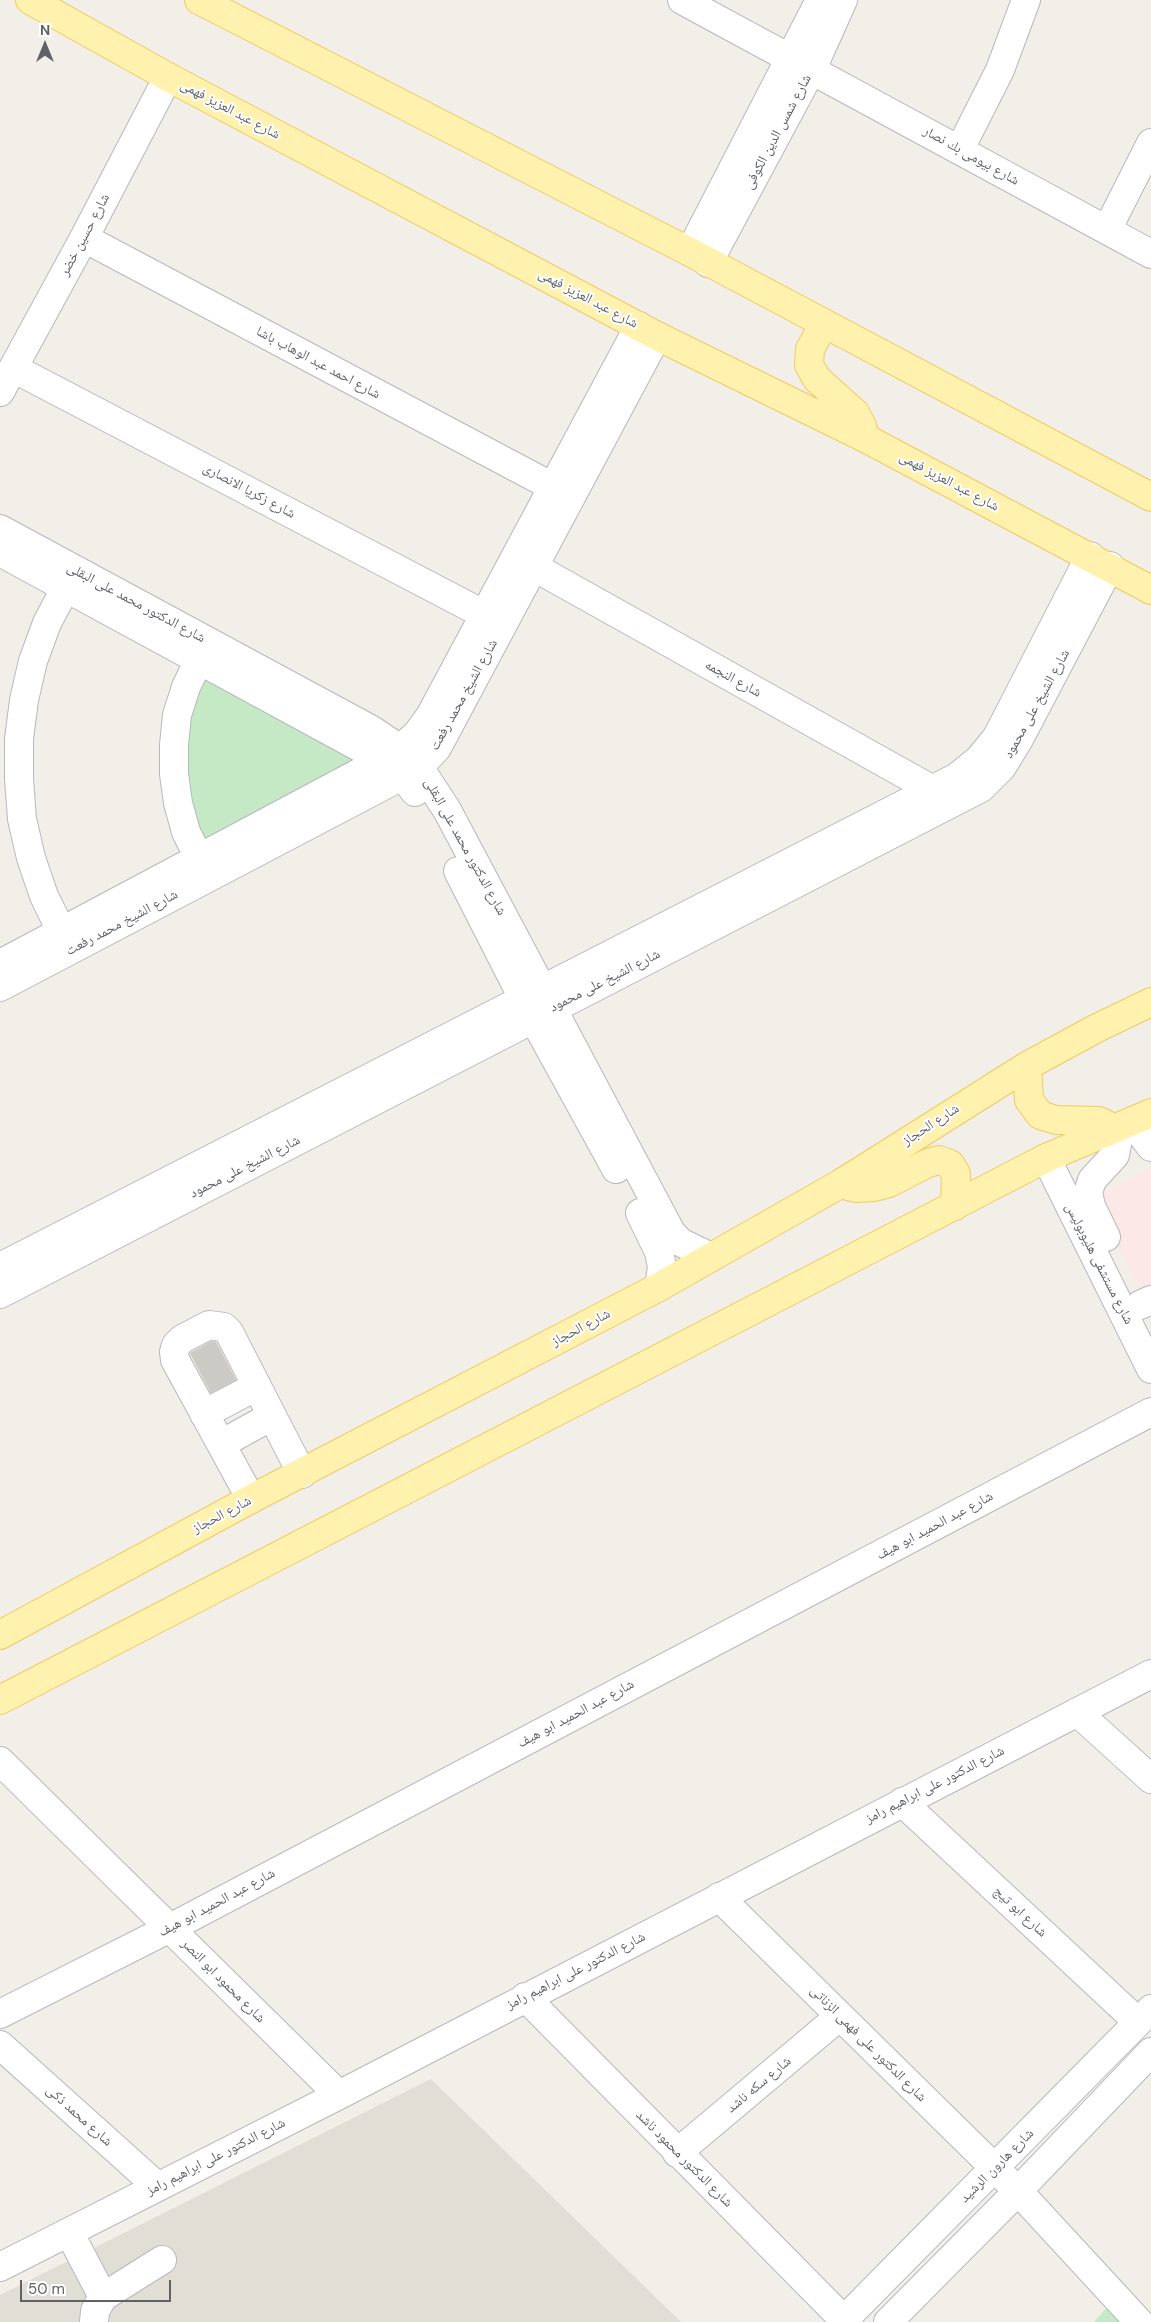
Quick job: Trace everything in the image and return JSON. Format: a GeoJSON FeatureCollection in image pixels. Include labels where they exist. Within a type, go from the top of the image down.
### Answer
{"type":"FeatureCollection","features":[{"type":"Feature","properties":{"kind":"main road","name":"شارع عبد العزيز فهمى"},"geometry":{"type":"LineString","coordinates":[[30,0],[168,77],[648,331],[865,438],[1100,561],[1151,590]]}},
{"type":"Feature","properties":{"kind":"main road"},"geometry":{"type":"LineString","coordinates":[[205,2],[699,258],[1151,497]]}},
{"type":"Feature","properties":{"kind":"main road"},"geometry":{"type":"LineString","coordinates":[[824,324],[810,349],[809,365],[816,379],[855,413],[862,426],[865,438]]}},
{"type":"Feature","properties":{"kind":"main road","name":"شارع الحجاز"},"geometry":{"type":"LineString","coordinates":[[0,1635],[251,1499],[659,1287],[840,1184],[1027,1066],[1096,1028],[1151,1002]]}},
{"type":"Feature","properties":{"kind":"main road"},"geometry":{"type":"LineString","coordinates":[[1027,1066],[1029,1100],[1040,1115],[1056,1120],[1133,1121]]}},
{"type":"Feature","properties":{"kind":"main road"},"geometry":{"type":"LineString","coordinates":[[0,1700],[1046,1158],[1133,1121]]}},
{"type":"Feature","properties":{"kind":"main road"},"geometry":{"type":"LineString","coordinates":[[840,1184],[856,1188],[889,1183],[928,1163],[939,1160],[950,1164],[956,1174],[955,1206]]}},
{"type":"Feature","properties":{"kind":"street","name":"شارع بيومى بك نصار"},"geometry":{"type":"LineString","coordinates":[[682,0],[802,63],[1151,254]]}},
{"type":"Feature","properties":{"kind":"street","name":"شارع شمس الدين الكوفى"},"geometry":{"type":"LineString","coordinates":[[802,63],[820,0]]}},
{"type":"Feature","properties":{"kind":"street","name":"شارع شمس الدين الكوفى"},"geometry":{"type":"LineString","coordinates":[[699,258],[802,63],[843,0]]}},
{"type":"Feature","properties":{"kind":"street"},"geometry":{"type":"LineString","coordinates":[[960,150],[1000,70],[1026,0]]}},
{"type":"Feature","properties":{"kind":"street","name":"شارع حسين خضر"},"geometry":{"type":"LineString","coordinates":[[0,392],[84,238],[168,77]]}},
{"type":"Feature","properties":{"kind":"street"},"geometry":{"type":"LineString","coordinates":[[1107,230],[1151,144]]}},
{"type":"Feature","properties":{"kind":"street","name":"شارع احمد عبد الوهاب باشا"},"geometry":{"type":"LineString","coordinates":[[84,238],[553,487]]}},
{"type":"Feature","properties":{"kind":"street","name":"شارع الشيخ محمد رفعت"},"geometry":{"type":"LineString","coordinates":[[401,763],[416,734],[430,716],[553,487],[648,331]]}},
{"type":"Feature","properties":{"kind":"street","name":"شارع الشيخ محمد رفعت"},"geometry":{"type":"LineString","coordinates":[[0,987],[66,941],[401,763],[437,748],[534,567],[648,331]]}},
{"type":"Feature","properties":{"kind":"street","name":"شارع زكريا الانصارى"},"geometry":{"type":"LineString","coordinates":[[13,368],[485,614]]}},
{"type":"Feature","properties":{"kind":"street","name":"شارع الدكتور محمد على البقلى"},"geometry":{"type":"LineString","coordinates":[[0,529],[70,579],[203,651],[401,763],[416,793],[537,1004],[671,1232],[680,1242],[711,1257]]}},
{"type":"Feature","properties":{"kind":"street","name":"شارع الدكتور محمد على البقلى"},"geometry":{"type":"LineString","coordinates":[[0,552],[70,579]]}},
{"type":"Feature","properties":{"kind":"street","name":"شارع الشيخ على محمود"},"geometry":{"type":"LineString","coordinates":[[0,1294],[965,771],[997,737],[1100,561]]}},
{"type":"Feature","properties":{"kind":"street","name":"شارع الشيخ على محمود"},"geometry":{"type":"LineString","coordinates":[[0,1267],[981,788],[1002,767],[1018,741],[1100,561]]}},
{"type":"Feature","properties":{"kind":"street","name":"شارع النجمه"},"geometry":{"type":"LineString","coordinates":[[534,567],[933,790]]}},
{"type":"Feature","properties":{"kind":"street"},"geometry":{"type":"LineString","coordinates":[[66,941],[44,896],[31,858],[22,819],[19,759],[24,700],[33,661],[47,623],[70,579]]}},
{"type":"Feature","properties":{"kind":"street"},"geometry":{"type":"LineString","coordinates":[[203,651],[186,687],[177,716],[174,744],[174,774],[180,813],[203,868]]}},
{"type":"Feature","properties":{"kind":"street","name":"شارع الشيخ محمد رفعت"},"geometry":{"type":"LineString","coordinates":[[0,964],[66,941]]}},
{"type":"Feature","properties":{"kind":"street","name":"شارع الدكتور محمد على البقلى"},"geometry":{"type":"LineString","coordinates":[[537,1004],[655,1240],[662,1267],[659,1287]]}},
{"type":"Feature","properties":{"kind":"street"},"geometry":{"type":"LineString","coordinates":[[1133,1121],[1151,1147]]}},
{"type":"Feature","properties":{"kind":"street","name":"شارع مستشفى هليوبوليس"},"geometry":{"type":"LineString","coordinates":[[1133,1121],[1118,1139],[1115,1156],[1092,1180],[1088,1193],[1089,1200],[1147,1311]]}},
{"type":"Feature","properties":{"kind":"street","name":"شارع مستشفى هليوبوليس"},"geometry":{"type":"LineString","coordinates":[[1046,1158],[1151,1369]]}},
{"type":"Feature","properties":{"kind":"street"},"geometry":{"type":"LineString","coordinates":[[251,1499],[175,1360],[174,1352],[176,1345],[182,1339],[208,1325],[224,1327],[229,1332],[302,1474]]}},
{"type":"Feature","properties":{"kind":"street"},"geometry":{"type":"LineString","coordinates":[[204,1414],[257,1386]]}},
{"type":"Feature","properties":{"kind":"street","name":"شارع عبد الحميد ابو هيف"},"geometry":{"type":"LineString","coordinates":[[0,2014],[170,1928],[1151,1412]]}},
{"type":"Feature","properties":{"kind":"street"},"geometry":{"type":"LineString","coordinates":[[221,1444],[272,1416]]}},
{"type":"Feature","properties":{"kind":"street","name":"شارع الدكتور على ابراهيم رامز"},"geometry":{"type":"LineString","coordinates":[[0,2267],[339,2095],[1151,1674]]}},
{"type":"Feature","properties":{"kind":"street"},"geometry":{"type":"LineString","coordinates":[[1076,1712],[1151,1779]]}},
{"type":"Feature","properties":{"kind":"street","name":"شارع محمود ابو النصر"},"geometry":{"type":"LineString","coordinates":[[0,1761],[339,2095]]}},
{"type":"Feature","properties":{"kind":"street","name":"شارع ابو تيج"},"geometry":{"type":"LineString","coordinates":[[902,1802],[1144,2016]]}},
{"type":"Feature","properties":{"kind":"street","name":"شارع الدكتور على فهمى الزناتى"},"geometry":{"type":"LineString","coordinates":[[719,1897],[1018,2191],[1139,2322]]}},
{"type":"Feature","properties":{"kind":"street","name":"شارع الدكتور محمود ناشد"},"geometry":{"type":"LineString","coordinates":[[525,1997],[843,2321]]}},
{"type":"Feature","properties":{"kind":"street","name":"شارع سكه ناشد"},"geometry":{"type":"LineString","coordinates":[[677,2153],[840,2016]]}},
{"type":"Feature","properties":{"kind":"street","name":"شارع هارون الرشيد"},"geometry":{"type":"LineString","coordinates":[[843,2321],[1144,2016]]}},
{"type":"Feature","properties":{"kind":"street","name":"شارع محمد ذكى"},"geometry":{"type":"LineString","coordinates":[[0,2045],[158,2186]]}},
{"type":"Feature","properties":{"kind":"street"},"geometry":{"type":"LineString","coordinates":[[888,2322],[1018,2191],[1151,2052]]}},
{"type":"Feature","properties":{"kind":"street"},"geometry":{"type":"LineString","coordinates":[[69,2232],[98,2310],[162,2260]]}},
{"type":"Feature","properties":{"kind":"shaded area"},"geometry":{"type":"Polygon","coordinates":[[[1151,1168],[1151,1311],[1094,1198],[1151,1168]]]}},
{"type":"Feature","properties":{"kind":"shaded area"},"geometry":{"type":"Polygon","coordinates":[[[431,2079],[681,2322],[0,2322],[0,2295],[431,2079]]]}},
{"type":"Feature","properties":{"kind":"green space"},"geometry":{"type":"Polygon","coordinates":[[[197,660],[383,760],[198,859],[178,803],[197,660]]]}},
{"type":"Feature","properties":{"kind":"green space"},"geometry":{"type":"Polygon","coordinates":[[[1116,2297],[1146,2322],[1094,2322],[1116,2297]]]}},
{"type":"Feature","properties":{"kind":"building"},"geometry":{"type":"Polygon","coordinates":[[[212,1341],[216,1342],[236,1380],[211,1393],[190,1353],[212,1341]]]}}]}
